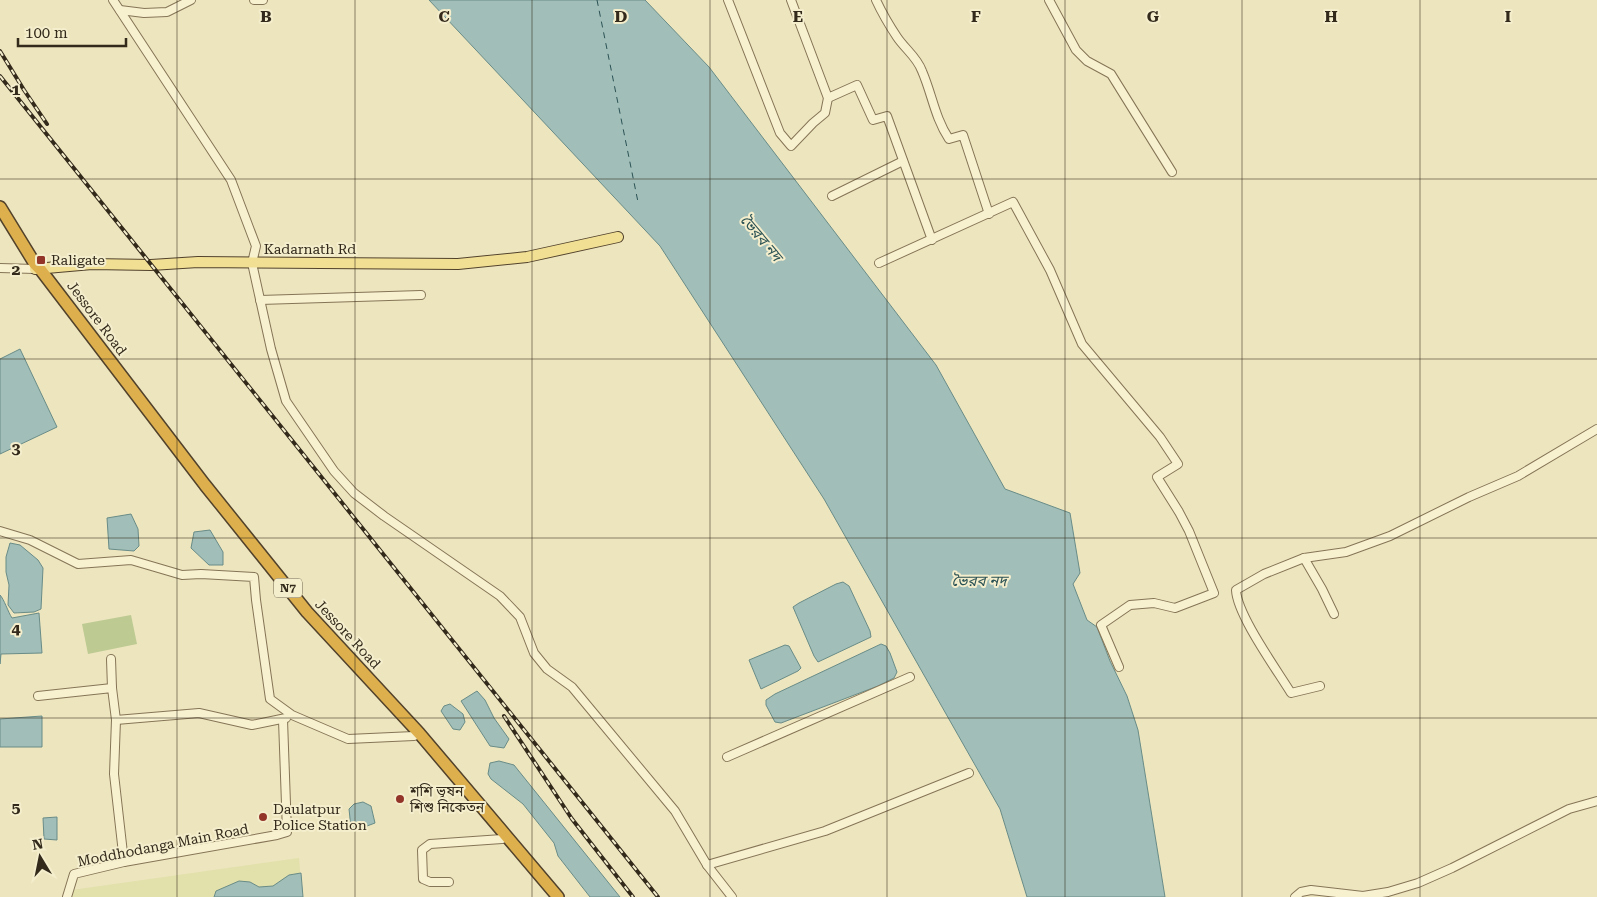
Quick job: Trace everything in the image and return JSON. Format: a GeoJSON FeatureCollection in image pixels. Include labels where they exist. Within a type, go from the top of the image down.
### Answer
{"type":"FeatureCollection","features":[{"type":"Feature","properties":{"kind":"highway","name":"Jessore Road"},"geometry":{"type":"LineString","coordinates":[[0,207],[54,298],[225,521],[300,613],[414,736],[549,897]]}},
{"type":"Feature","properties":{"kind":"highway","name":"Jessore Road"},"geometry":{"type":"LineString","coordinates":[[37,267],[205,485],[307,612],[419,732],[558,897]]}},
{"type":"Feature","properties":{"kind":"main road","name":"Kadarnath Rd"},"geometry":{"type":"LineString","coordinates":[[37,267],[92,264],[151,265],[198,262],[458,264],[527,257],[618,237]]}},
{"type":"Feature","properties":{"kind":"street"},"geometry":{"type":"LineString","coordinates":[[113,0],[231,180],[256,246],[252,262],[271,349],[286,401],[334,471],[354,493],[500,596],[507,603],[520,617],[534,653],[547,669],[572,687],[675,811],[707,865],[732,897]]}},
{"type":"Feature","properties":{"kind":"street"},"geometry":{"type":"LineString","coordinates":[[120,10],[144,13],[167,12],[191,0]]}},
{"type":"Feature","properties":{"kind":"street"},"geometry":{"type":"LineString","coordinates":[[254,0],[263,0]]}},
{"type":"Feature","properties":{"kind":"street"},"geometry":{"type":"LineString","coordinates":[[728,0],[780,133],[791,146],[825,113],[828,98],[792,0]]}},
{"type":"Feature","properties":{"kind":"street"},"geometry":{"type":"LineString","coordinates":[[876,0],[898,38],[915,58],[922,70],[943,130],[949,139],[963,136],[989,214]]}},
{"type":"Feature","properties":{"kind":"street"},"geometry":{"type":"LineString","coordinates":[[1049,0],[1076,50],[1087,61],[1111,74],[1172,172]]}},
{"type":"Feature","properties":{"kind":"street"},"geometry":{"type":"LineString","coordinates":[[828,98],[857,86],[873,120],[887,116],[932,240]]}},
{"type":"Feature","properties":{"kind":"street"},"geometry":{"type":"LineString","coordinates":[[832,196],[904,162]]}},
{"type":"Feature","properties":{"kind":"street"},"geometry":{"type":"LineString","coordinates":[[879,263],[1013,202],[1050,270],[1082,344],[1160,437],[1178,464],[1157,477],[1189,531],[1214,593],[1176,608],[1154,603],[1130,605],[1101,625],[1119,667]]}},
{"type":"Feature","properties":{"kind":"street","name":"Kadarnath Rd"},"geometry":{"type":"LineString","coordinates":[[0,268],[37,267]]}},
{"type":"Feature","properties":{"kind":"street"},"geometry":{"type":"LineString","coordinates":[[260,300],[421,295]]}},
{"type":"Feature","properties":{"kind":"street"},"geometry":{"type":"LineString","coordinates":[[1320,686],[1291,693],[1256,638],[1239,605],[1236,590],[1264,574],[1304,558],[1346,552],[1390,536],[1469,497],[1518,476],[1597,429]]}},
{"type":"Feature","properties":{"kind":"street"},"geometry":{"type":"LineString","coordinates":[[0,531],[30,540],[78,564],[131,560],[182,575],[201,574],[254,577],[270,699],[292,715],[348,739],[414,736]]}},
{"type":"Feature","properties":{"kind":"street"},"geometry":{"type":"LineString","coordinates":[[1304,558],[1334,614]]}},
{"type":"Feature","properties":{"kind":"street"},"geometry":{"type":"LineString","coordinates":[[111,659],[116,720],[114,774],[124,862]]}},
{"type":"Feature","properties":{"kind":"street"},"geometry":{"type":"LineString","coordinates":[[727,758],[910,677]]}},
{"type":"Feature","properties":{"kind":"street"},"geometry":{"type":"LineString","coordinates":[[38,696],[112,688]]}},
{"type":"Feature","properties":{"kind":"street"},"geometry":{"type":"LineString","coordinates":[[116,720],[200,713],[252,725],[283,720],[292,715]]}},
{"type":"Feature","properties":{"kind":"street","name":"Moddhodanga Main Road"},"geometry":{"type":"LineString","coordinates":[[67,897],[74,874],[124,862],[287,832],[283,720]]}},
{"type":"Feature","properties":{"kind":"street"},"geometry":{"type":"LineString","coordinates":[[707,865],[825,831],[969,773]]}},
{"type":"Feature","properties":{"kind":"street"},"geometry":{"type":"LineString","coordinates":[[1295,897],[1301,892],[1311,890],[1363,896],[1388,892],[1418,883],[1569,809],[1597,801]]}},
{"type":"Feature","properties":{"kind":"street"},"geometry":{"type":"LineString","coordinates":[[449,882],[430,882],[423,879],[422,850],[430,844],[502,839]]}},
{"type":"Feature","properties":{"kind":"shaded area"},"geometry":{"type":"Polygon","coordinates":[[[299,858],[302,897],[65,897],[65,891],[299,858]]]}},
{"type":"Feature","properties":{"kind":"green space"},"geometry":{"type":"Polygon","coordinates":[[[131,615],[137,644],[88,654],[82,624],[131,615]]]}},
{"type":"Feature","properties":{"kind":"water","name":"ভৈরব নদ"},"geometry":{"type":"Polygon","coordinates":[[[429,0],[645,0],[709,67],[936,365],[1005,489],[1070,513],[1080,573],[1073,584],[1087,620],[1097,627],[1110,661],[1127,696],[1138,730],[1165,897],[1027,897],[1000,809],[824,499],[660,246],[429,0]]]}},
{"type":"Feature","properties":{"kind":"water"},"geometry":{"type":"Polygon","coordinates":[[[20,349],[57,427],[0,454],[0,359],[20,349]]]}},
{"type":"Feature","properties":{"kind":"water"},"geometry":{"type":"Polygon","coordinates":[[[131,514],[138,529],[139,546],[134,551],[109,549],[107,518],[131,514]]]}},
{"type":"Feature","properties":{"kind":"water"},"geometry":{"type":"Polygon","coordinates":[[[210,530],[223,552],[223,565],[209,565],[191,548],[194,532],[210,530]]]}},
{"type":"Feature","properties":{"kind":"water"},"geometry":{"type":"Polygon","coordinates":[[[10,543],[20,545],[38,560],[43,568],[41,609],[34,612],[14,613],[8,605],[9,585],[6,572],[6,557],[10,543]]]}},
{"type":"Feature","properties":{"kind":"water"},"geometry":{"type":"Polygon","coordinates":[[[843,582],[849,586],[871,637],[818,662],[793,607],[843,582]]]}},
{"type":"Feature","properties":{"kind":"water"},"geometry":{"type":"Polygon","coordinates":[[[0,595],[12,618],[39,613],[42,653],[1,654],[0,664],[0,595]]]}},
{"type":"Feature","properties":{"kind":"water"},"geometry":{"type":"Polygon","coordinates":[[[881,644],[886,646],[890,653],[897,672],[894,678],[878,686],[781,723],[775,722],[766,705],[766,700],[881,644]]]}},
{"type":"Feature","properties":{"kind":"water"},"geometry":{"type":"Polygon","coordinates":[[[785,645],[789,646],[801,668],[761,689],[749,660],[785,645]]]}},
{"type":"Feature","properties":{"kind":"water"},"geometry":{"type":"Polygon","coordinates":[[[477,691],[485,700],[494,718],[509,739],[504,748],[490,746],[461,701],[477,691]]]}},
{"type":"Feature","properties":{"kind":"water"},"geometry":{"type":"Polygon","coordinates":[[[450,704],[463,714],[465,722],[460,730],[453,729],[441,711],[444,706],[450,704]]]}},
{"type":"Feature","properties":{"kind":"water"},"geometry":{"type":"Polygon","coordinates":[[[42,716],[42,747],[0,747],[0,719],[42,716]]]}},
{"type":"Feature","properties":{"kind":"water"},"geometry":{"type":"Polygon","coordinates":[[[499,761],[514,765],[620,897],[590,897],[558,856],[554,843],[523,804],[491,779],[488,774],[490,763],[499,761]]]}},
{"type":"Feature","properties":{"kind":"water"},"geometry":{"type":"Polygon","coordinates":[[[363,802],[371,806],[375,823],[359,829],[351,828],[349,809],[354,804],[363,802]]]}},
{"type":"Feature","properties":{"kind":"water"},"geometry":{"type":"Polygon","coordinates":[[[57,817],[57,840],[44,839],[43,818],[57,817]]]}},
{"type":"Feature","properties":{"kind":"water"},"geometry":{"type":"Polygon","coordinates":[[[301,873],[303,897],[214,897],[216,891],[239,881],[250,882],[259,887],[273,886],[289,875],[301,873]]]}},
{"type":"Feature","properties":{"kind":"ferry route"},"geometry":{"type":"LineString","coordinates":[[597,0],[638,202]]}},
{"type":"Feature","properties":{"kind":"railway"},"geometry":{"type":"LineString","coordinates":[[0,51],[47,124]]}},
{"type":"Feature","properties":{"kind":"railway"},"geometry":{"type":"LineString","coordinates":[[0,76],[658,897]]}},
{"type":"Feature","properties":{"kind":"railway"},"geometry":{"type":"LineString","coordinates":[[504,716],[572,819],[633,897]]}},
{"type":"Feature","properties":{"kind":"place","name":"Raligate"},"geometry":{"type":"Point","coordinates":[41,260]}},
{"type":"Feature","properties":{"kind":"place","name":"শশি ভূষন শিশু নিকেতন"},"geometry":{"type":"Point","coordinates":[400,799]}},
{"type":"Feature","properties":{"kind":"place","name":"Daulatpur Police Station"},"geometry":{"type":"Point","coordinates":[263,817]}}]}
